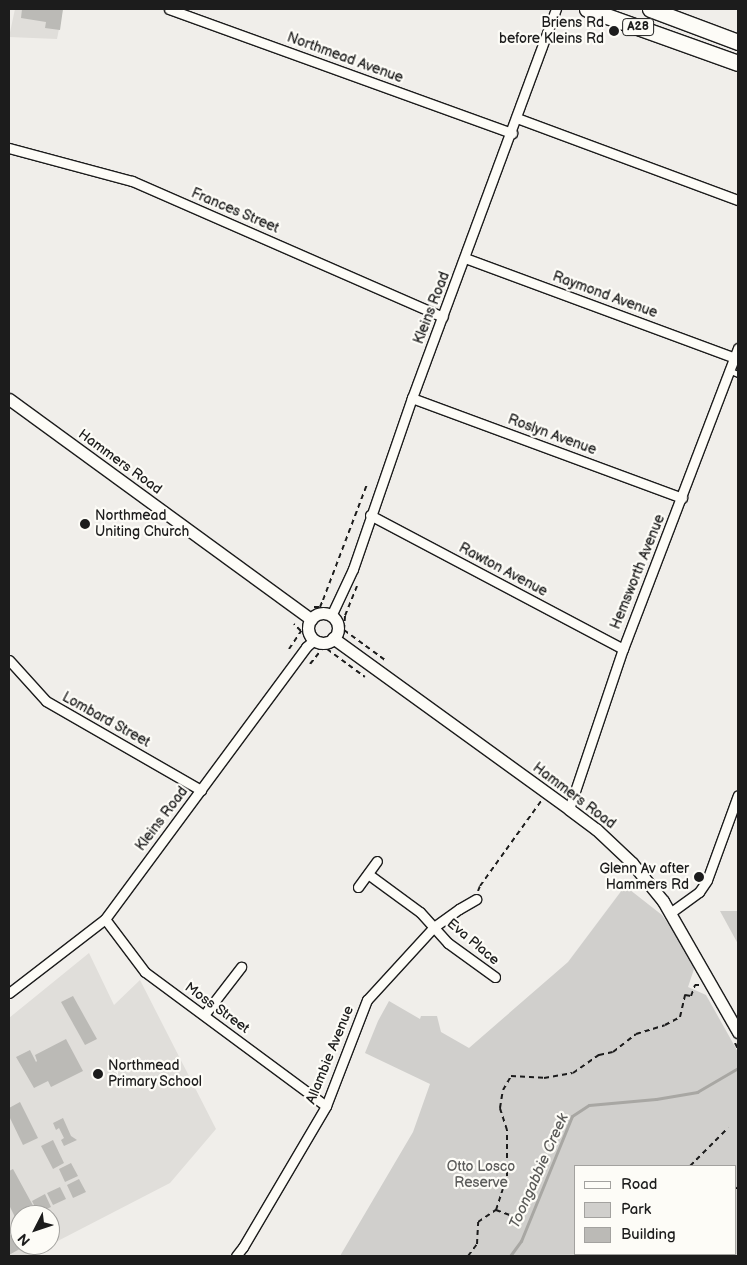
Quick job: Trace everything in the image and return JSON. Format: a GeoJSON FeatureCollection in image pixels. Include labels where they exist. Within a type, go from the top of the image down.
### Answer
{"type":"FeatureCollection","features":[{"type":"Feature","properties":{"kind":"highway","name":"A28"},"geometry":{"type":"LineString","coordinates":[[588,9],[738,63]]}},
{"type":"Feature","properties":{"kind":"highway","name":"A28"},"geometry":{"type":"LineString","coordinates":[[650,9],[738,42]]}},
{"type":"Feature","properties":{"kind":"street","name":"Northmead Avenue"},"geometry":{"type":"LineString","coordinates":[[169,9],[512,133]]}},
{"type":"Feature","properties":{"kind":"street","name":"Kleins Road"},"geometry":{"type":"LineString","coordinates":[[331,616],[353,569],[370,515],[412,398],[512,133],[556,9]]}},
{"type":"Feature","properties":{"kind":"street"},"geometry":{"type":"LineString","coordinates":[[517,118],[738,200]]}},
{"type":"Feature","properties":{"kind":"street","name":"Frances Street"},"geometry":{"type":"LineString","coordinates":[[9,148],[132,181],[444,316]]}},
{"type":"Feature","properties":{"kind":"street","name":"Raymond Avenue"},"geometry":{"type":"LineString","coordinates":[[465,258],[735,358]]}},
{"type":"Feature","properties":{"kind":"street","name":"Hemsworth Avenue"},"geometry":{"type":"LineString","coordinates":[[569,809],[622,649],[734,373],[738,348]]}},
{"type":"Feature","properties":{"kind":"street","name":"Roslyn Avenue"},"geometry":{"type":"LineString","coordinates":[[412,398],[682,498]]}},
{"type":"Feature","properties":{"kind":"street","name":"Hammers Road"},"geometry":{"type":"LineString","coordinates":[[9,399],[311,619]]}},
{"type":"Feature","properties":{"kind":"street","name":"Rawton Avenue"},"geometry":{"type":"LineString","coordinates":[[370,515],[622,649]]}},
{"type":"Feature","properties":{"kind":"street"},"geometry":{"type":"LineString","coordinates":[[318,614],[331,616],[337,627],[333,638],[322,643],[314,640],[308,633],[311,619],[318,614]]}},
{"type":"Feature","properties":{"kind":"street","name":"Hammers Road"},"geometry":{"type":"LineString","coordinates":[[333,638],[596,829],[632,863],[651,885],[670,913],[738,1032]]}},
{"type":"Feature","properties":{"kind":"street","name":"Kleins Road"},"geometry":{"type":"LineString","coordinates":[[9,993],[104,919],[306,647],[314,640]]}},
{"type":"Feature","properties":{"kind":"street","name":"Lombard Street"},"geometry":{"type":"LineString","coordinates":[[9,660],[46,701],[201,790]]}},
{"type":"Feature","properties":{"kind":"street"},"geometry":{"type":"LineString","coordinates":[[670,913],[699,892],[706,880],[738,794]]}},
{"type":"Feature","properties":{"kind":"street"},"geometry":{"type":"LineString","coordinates":[[358,886],[377,861]]}},
{"type":"Feature","properties":{"kind":"street","name":"Eva Place"},"geometry":{"type":"LineString","coordinates":[[368,874],[420,912],[448,943],[495,978]]}},
{"type":"Feature","properties":{"kind":"street","name":"Allambie Avenue"},"geometry":{"type":"LineString","coordinates":[[236,1256],[326,1106],[367,1000],[434,927],[459,908],[476,899]]}},
{"type":"Feature","properties":{"kind":"street","name":"Moss Street"},"geometry":{"type":"LineString","coordinates":[[104,919],[145,972],[326,1106]]}},
{"type":"Feature","properties":{"kind":"street"},"geometry":{"type":"LineString","coordinates":[[204,1015],[241,967]]}},
{"type":"Feature","properties":{"kind":"path"},"geometry":{"type":"LineString","coordinates":[[310,605],[314,608],[320,606],[323,600],[366,484]]}},
{"type":"Feature","properties":{"kind":"path"},"geometry":{"type":"LineString","coordinates":[[357,586],[345,616],[344,630],[385,660]]}},
{"type":"Feature","properties":{"kind":"path"},"geometry":{"type":"LineString","coordinates":[[290,649],[301,631],[294,624]]}},
{"type":"Feature","properties":{"kind":"path"},"geometry":{"type":"LineString","coordinates":[[310,664],[322,648],[327,649],[365,677]]}},
{"type":"Feature","properties":{"kind":"path"},"geometry":{"type":"LineString","coordinates":[[476,899],[480,886],[547,793]]}},
{"type":"Feature","properties":{"kind":"path"},"geometry":{"type":"LineString","coordinates":[[468,1256],[477,1244],[478,1222],[496,1210],[507,1176],[508,1130],[500,1108],[502,1090],[511,1076],[544,1078],[573,1073],[600,1055],[613,1052],[636,1034],[665,1025],[680,1017],[685,995],[691,996],[694,986]]}},
{"type":"Feature","properties":{"kind":"path"},"geometry":{"type":"LineString","coordinates":[[691,1165],[728,1128]]}},
{"type":"Feature","properties":{"kind":"path"},"geometry":{"type":"LineString","coordinates":[[496,1210],[515,1217]]}},
{"type":"Feature","properties":{"kind":"shaded area"},"geometry":{"type":"Polygon","coordinates":[[[15,9],[63,9],[57,39],[9,37],[15,9]]]}},
{"type":"Feature","properties":{"kind":"shaded area","name":"Northmead Primary School"},"geometry":{"type":"Polygon","coordinates":[[[89,953],[114,1005],[140,980],[216,1129],[170,1183],[60,1240],[60,1205],[10,1205],[10,1255],[30,1255],[9,1256],[9,1018],[89,953]]]}},
{"type":"Feature","properties":{"kind":"green space","name":"Otto Losco Reserve"},"geometry":{"type":"Polygon","coordinates":[[[625,886],[662,915],[686,949],[694,969],[688,987],[706,995],[738,1052],[738,1256],[340,1256],[413,1132],[430,1084],[365,1053],[378,1021],[389,1001],[420,1019],[421,1016],[437,1016],[441,1032],[469,1048],[568,962],[625,886]]]}},
{"type":"Feature","properties":{"kind":"green space"},"geometry":{"type":"Polygon","coordinates":[[[720,911],[738,911],[738,944],[720,911]]]}},
{"type":"Feature","properties":{"kind":"building"},"geometry":{"type":"Polygon","coordinates":[[[22,9],[63,9],[60,30],[45,28],[46,22],[21,18],[22,9]]]}},
{"type":"Feature","properties":{"kind":"building"},"geometry":{"type":"Polygon","coordinates":[[[73,996],[97,1039],[85,1045],[61,1002],[73,996]]]}},
{"type":"Feature","properties":{"kind":"building"},"geometry":{"type":"Polygon","coordinates":[[[66,1039],[83,1071],[51,1087],[48,1081],[34,1088],[16,1057],[30,1050],[36,1062],[35,1055],[66,1039]]]}},
{"type":"Feature","properties":{"kind":"building"},"geometry":{"type":"Polygon","coordinates":[[[20,1102],[38,1138],[23,1145],[9,1116],[9,1108],[20,1102]]]}},
{"type":"Feature","properties":{"kind":"building"},"geometry":{"type":"Polygon","coordinates":[[[63,1118],[71,1136],[77,1140],[64,1146],[61,1140],[64,1138],[59,1128],[56,1130],[53,1123],[63,1118]]]}},
{"type":"Feature","properties":{"kind":"building"},"geometry":{"type":"Polygon","coordinates":[[[53,1140],[64,1163],[53,1169],[41,1146],[53,1140]]]}},
{"type":"Feature","properties":{"kind":"building"},"geometry":{"type":"Polygon","coordinates":[[[71,1163],[78,1176],[65,1182],[59,1169],[71,1163]]]}},
{"type":"Feature","properties":{"kind":"building"},"geometry":{"type":"Polygon","coordinates":[[[13,1169],[33,1205],[10,1205],[10,1207],[9,1171],[13,1169]]]}},
{"type":"Feature","properties":{"kind":"building"},"geometry":{"type":"Polygon","coordinates":[[[79,1179],[86,1192],[73,1198],[67,1185],[79,1179]]]}},
{"type":"Feature","properties":{"kind":"building"},"geometry":{"type":"Polygon","coordinates":[[[60,1187],[66,1199],[53,1205],[47,1193],[60,1187]]]}},
{"type":"Feature","properties":{"kind":"building"},"geometry":{"type":"Polygon","coordinates":[[[45,1194],[50,1205],[34,1205],[32,1201],[45,1194]]]}},
{"type":"Feature","properties":{"kind":"building"},"geometry":{"type":"Polygon","coordinates":[[[10,1235],[9,1255],[9,1236],[10,1235]]]}},
{"type":"Feature","properties":{"kind":"waterway","name":"Toongabbie Creek"},"geometry":{"type":"LineString","coordinates":[[510,1256],[521,1241],[572,1116],[589,1105],[656,1099],[697,1092],[738,1068]]}},
{"type":"Feature","properties":{"kind":"place","name":"Briens Rd before Kleins Rd"},"geometry":{"type":"Point","coordinates":[614,31]}},
{"type":"Feature","properties":{"kind":"place","name":"Northmead Uniting Church"},"geometry":{"type":"Point","coordinates":[85,524]}},
{"type":"Feature","properties":{"kind":"place","name":"Glenn Av after Hammers Rd"},"geometry":{"type":"Point","coordinates":[699,877]}},
{"type":"Feature","properties":{"kind":"place","name":"Northmead Primary School"},"geometry":{"type":"Point","coordinates":[98,1074]}}]}
